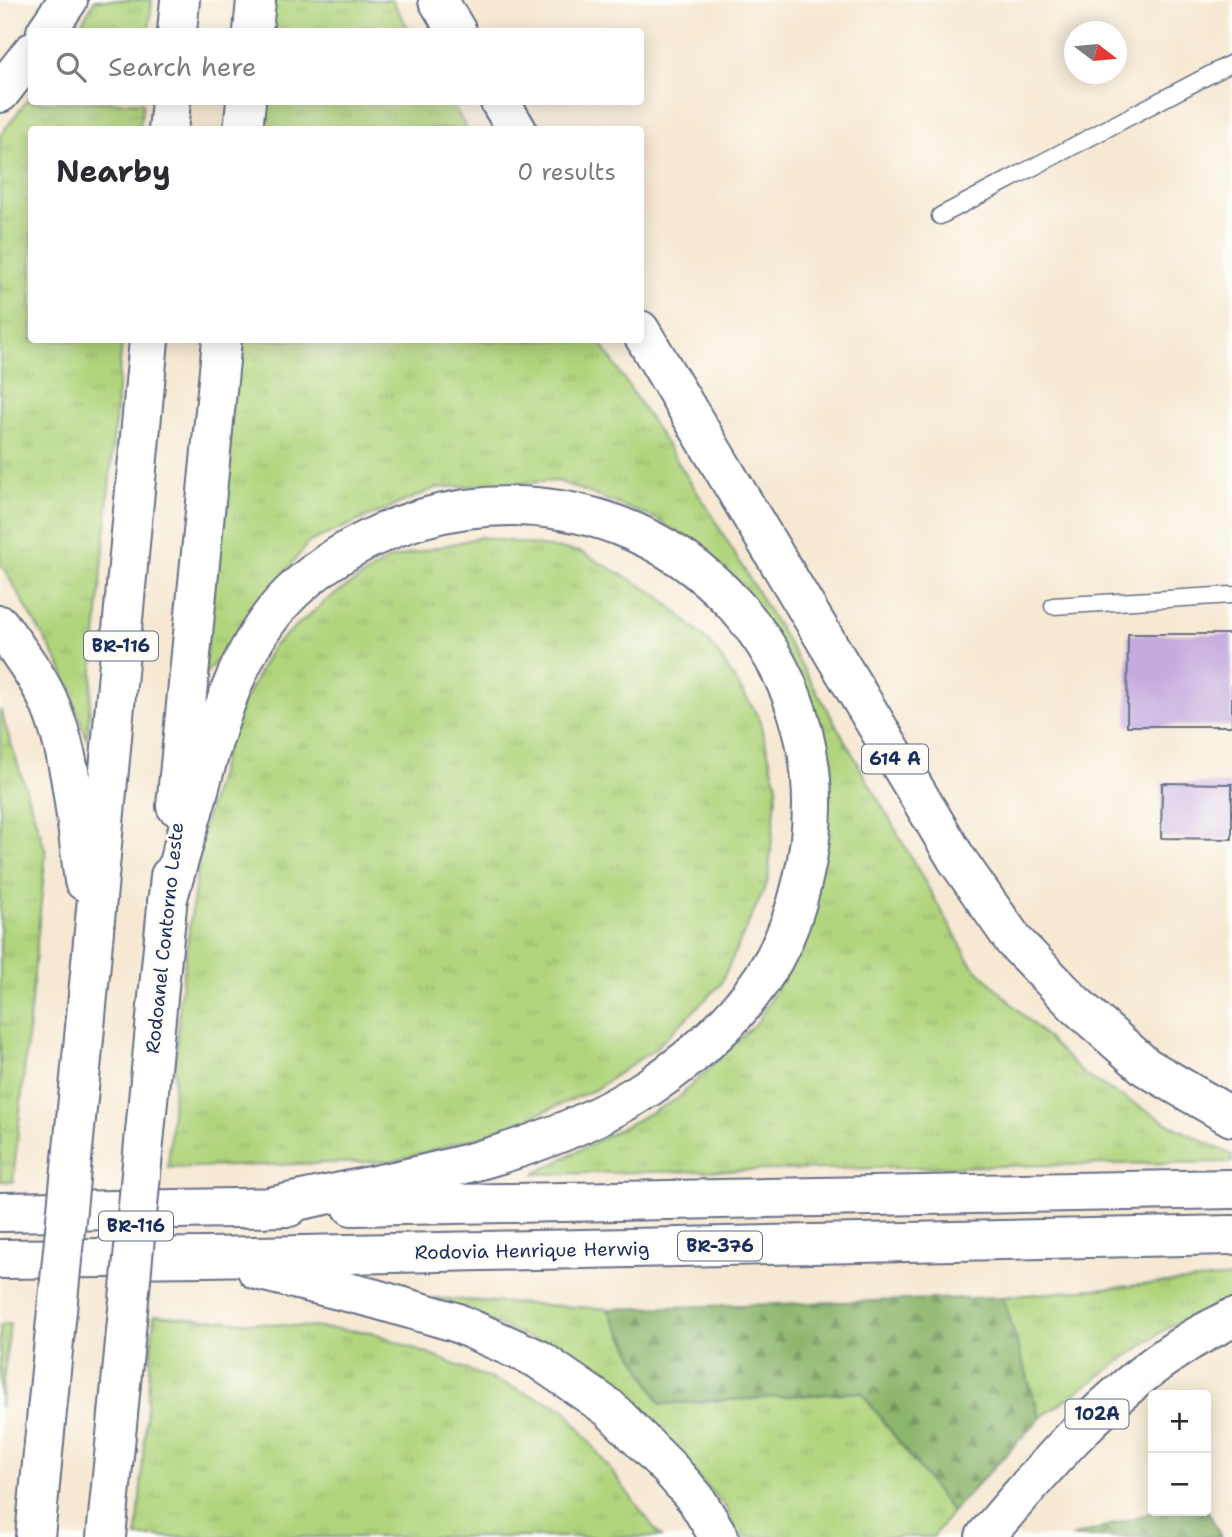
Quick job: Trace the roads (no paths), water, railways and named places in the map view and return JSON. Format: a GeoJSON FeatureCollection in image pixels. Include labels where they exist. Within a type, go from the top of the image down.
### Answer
{"type":"FeatureCollection","features":[{"type":"Feature","properties":{"kind":"highway"},"geometry":{"type":"LineString","coordinates":[[49,28],[68,0]]}},
{"type":"Feature","properties":{"kind":"highway"},"geometry":{"type":"LineString","coordinates":[[177,28],[180,0]]}},
{"type":"Feature","properties":{"kind":"highway"},"geometry":{"type":"LineString","coordinates":[[253,28],[256,0]]}},
{"type":"Feature","properties":{"kind":"highway"},"geometry":{"type":"LineString","coordinates":[[438,0],[455,28]]}},
{"type":"Feature","properties":{"kind":"highway"},"geometry":{"type":"LineString","coordinates":[[0,93],[28,57]]}},
{"type":"Feature","properties":{"kind":"highway"},"geometry":{"type":"LineString","coordinates":[[168,126],[170,105]]}},
{"type":"Feature","properties":{"kind":"highway"},"geometry":{"type":"LineString","coordinates":[[243,126],[246,105]]}},
{"type":"Feature","properties":{"kind":"highway"},"geometry":{"type":"LineString","coordinates":[[502,105],[515,126]]}},
{"type":"Feature","properties":{"kind":"highway","name":"614 A"},"geometry":{"type":"LineString","coordinates":[[644,337],[934,822],[1014,941],[1075,1004],[1146,1067],[1232,1116]]}},
{"type":"Feature","properties":{"kind":"highway","name":"BR-116"},"geometry":{"type":"LineString","coordinates":[[35,1537],[93,953],[149,343]]}},
{"type":"Feature","properties":{"kind":"highway","name":"Rodoanel Contorno Leste"},"geometry":{"type":"LineString","coordinates":[[110,1526],[118,1415],[222,343]]}},
{"type":"Feature","properties":{"kind":"highway"},"geometry":{"type":"LineString","coordinates":[[167,901],[211,748],[244,657],[263,627],[288,596],[317,570],[353,546],[399,526],[441,512],[493,506],[553,508],[599,518],[650,538],[690,563],[728,597],[755,628],[788,685],[802,730],[810,772],[813,815],[808,859],[795,913],[775,957],[756,987],[729,1020],[691,1055],[649,1087],[600,1115],[541,1142],[479,1161],[264,1208]]}},
{"type":"Feature","properties":{"kind":"highway"},"geometry":{"type":"LineString","coordinates":[[0,625],[29,667],[50,706],[63,744],[72,791],[93,953]]}},
{"type":"Feature","properties":{"kind":"highway"},"geometry":{"type":"LineString","coordinates":[[0,1212],[1232,1189]]}},
{"type":"Feature","properties":{"kind":"highway","name":"Rodovia Henrique Herwig"},"geometry":{"type":"LineString","coordinates":[[0,1259],[1232,1235]]}},
{"type":"Feature","properties":{"kind":"highway"},"geometry":{"type":"LineString","coordinates":[[208,1257],[455,1322],[538,1359],[609,1408],[696,1499],[719,1537]]}},
{"type":"Feature","properties":{"kind":"highway","name":"102A"},"geometry":{"type":"LineString","coordinates":[[985,1537],[1040,1472],[1083,1427],[1135,1381],[1185,1344],[1232,1318]]}},
{"type":"Feature","properties":{"kind":"lane"},"geometry":{"type":"LineString","coordinates":[[940,216],[1232,63]]}},
{"type":"Feature","properties":{"kind":"lane"},"geometry":{"type":"LineString","coordinates":[[1053,606],[1232,595]]}}]}
